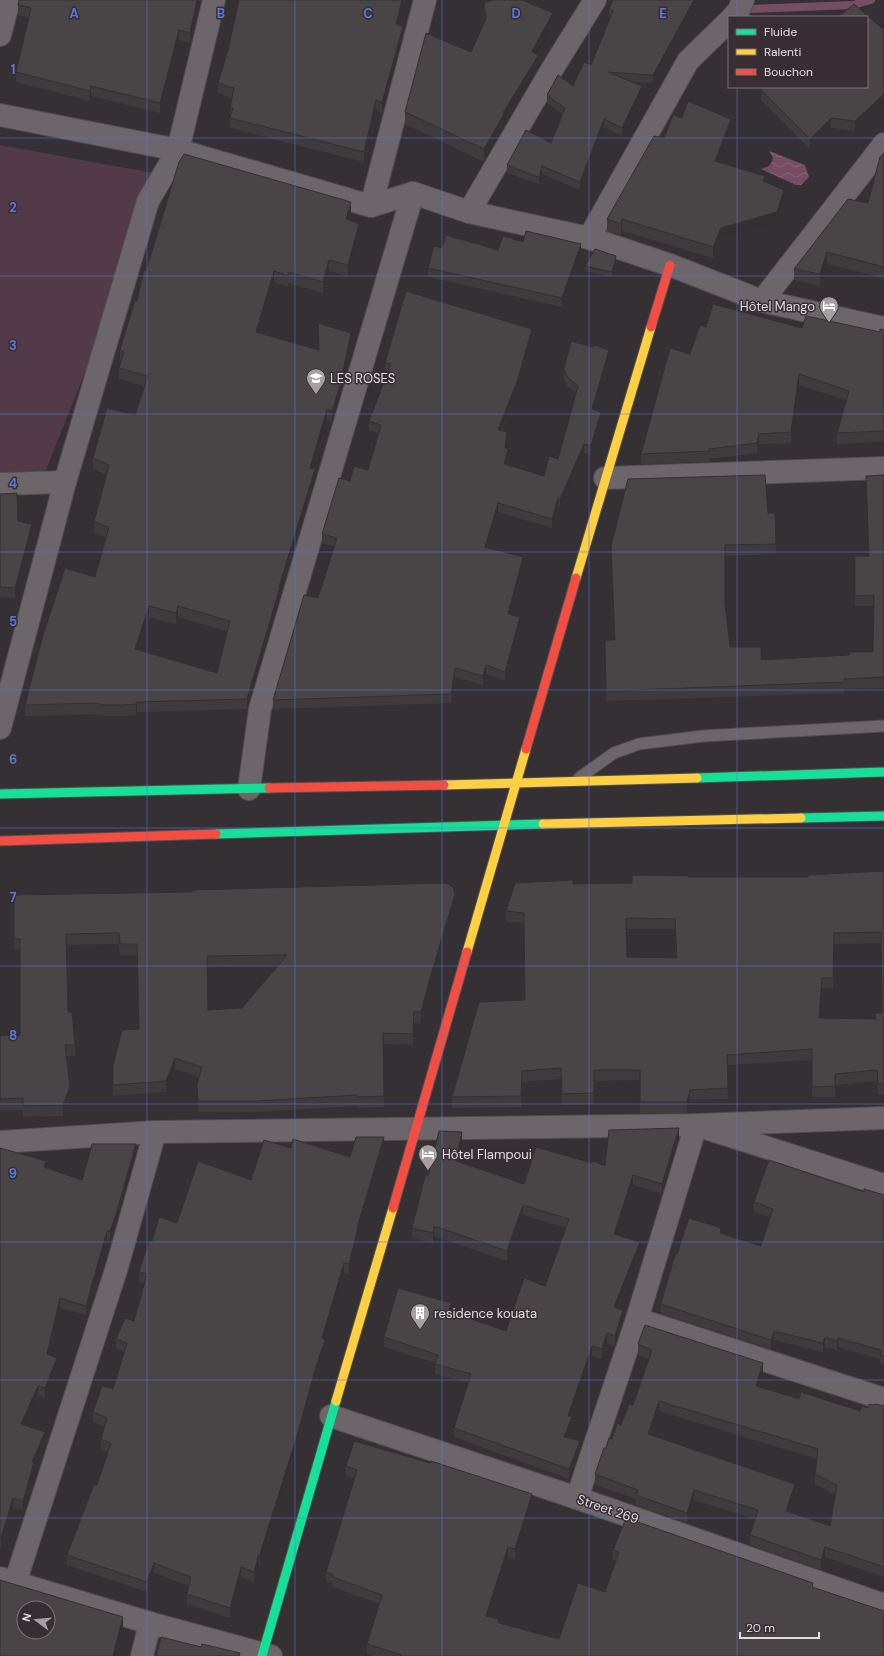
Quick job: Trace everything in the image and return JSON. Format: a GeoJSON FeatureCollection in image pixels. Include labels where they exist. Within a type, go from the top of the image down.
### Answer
{"type":"FeatureCollection","features":[{"type":"Feature","properties":{"kind":"main road"},"geometry":{"type":"LineString","coordinates":[[265,1655],[332,1416],[516,783],[605,478],[670,265]]}},
{"type":"Feature","properties":{"kind":"main road"},"geometry":{"type":"LineString","coordinates":[[0,794],[516,783],[884,772]]}},
{"type":"Feature","properties":{"kind":"main road"},"geometry":{"type":"LineString","coordinates":[[0,841],[504,825],[884,816]]}},
{"type":"Feature","properties":{"kind":"street"},"geometry":{"type":"LineString","coordinates":[[0,35],[9,0]]}},
{"type":"Feature","properties":{"kind":"street"},"geometry":{"type":"LineString","coordinates":[[0,728],[65,482],[148,201],[178,150],[214,0]]}},
{"type":"Feature","properties":{"kind":"street"},"geometry":{"type":"LineString","coordinates":[[371,206],[425,0]]}},
{"type":"Feature","properties":{"kind":"street"},"geometry":{"type":"LineString","coordinates":[[469,212],[551,70],[595,0]]}},
{"type":"Feature","properties":{"kind":"street"},"geometry":{"type":"LineString","coordinates":[[589,238],[688,61],[728,20]]}},
{"type":"Feature","properties":{"kind":"street"},"geometry":{"type":"LineString","coordinates":[[0,115],[178,150],[371,206],[413,193],[469,212],[589,238],[670,265],[762,300],[884,328]]}},
{"type":"Feature","properties":{"kind":"street"},"geometry":{"type":"LineString","coordinates":[[762,300],[884,144]]}},
{"type":"Feature","properties":{"kind":"street"},"geometry":{"type":"LineString","coordinates":[[249,789],[260,709],[413,193]]}},
{"type":"Feature","properties":{"kind":"street"},"geometry":{"type":"LineString","coordinates":[[605,478],[884,468]]}},
{"type":"Feature","properties":{"kind":"street"},"geometry":{"type":"LineString","coordinates":[[0,484],[65,482]]}},
{"type":"Feature","properties":{"kind":"street"},"geometry":{"type":"LineString","coordinates":[[0,1142],[155,1132],[415,1130],[696,1125],[884,1118]]}},
{"type":"Feature","properties":{"kind":"street"},"geometry":{"type":"LineString","coordinates":[[696,1125],[884,1185]]}},
{"type":"Feature","properties":{"kind":"street"},"geometry":{"type":"LineString","coordinates":[[577,1498],[637,1319],[696,1125]]}},
{"type":"Feature","properties":{"kind":"street"},"geometry":{"type":"LineString","coordinates":[[155,1132],[117,1267],[8,1580],[265,1655]]}},
{"type":"Feature","properties":{"kind":"street"},"geometry":{"type":"LineString","coordinates":[[637,1319],[884,1399]]}},
{"type":"Feature","properties":{"kind":"street","name":"Street 269"},"geometry":{"type":"LineString","coordinates":[[332,1416],[577,1498],[884,1605]]}},
{"type":"Feature","properties":{"kind":"street"},"geometry":{"type":"LineString","coordinates":[[142,1656],[150,1622]]}},
{"type":"Feature","properties":{"kind":"lane"},"geometry":{"type":"LineString","coordinates":[[574,781],[614,753],[639,744],[703,736],[884,726]]}},
{"type":"Feature","properties":{"kind":"shaded area"},"geometry":{"type":"Polygon","coordinates":[[[0,145],[164,175],[43,477],[0,475],[0,145]]]}},
{"type":"Feature","properties":{"kind":"water"},"geometry":{"type":"Polygon","coordinates":[[[769,151],[805,165],[809,177],[801,185],[796,185],[761,169],[767,167],[771,163],[773,158],[769,151]]]}},
{"type":"Feature","properties":{"kind":"building"},"geometry":{"type":"Polygon","coordinates":[[[19,0],[197,0],[190,33],[179,30],[160,103],[91,86],[90,91],[16,72],[31,8],[18,5],[19,0]]]}},
{"type":"Feature","properties":{"kind":"building"},"geometry":{"type":"Polygon","coordinates":[[[239,0],[402,0],[396,24],[403,26],[382,103],[376,100],[364,152],[230,118],[233,108],[230,107],[234,88],[218,83],[228,50],[239,0]]]}},
{"type":"Feature","properties":{"kind":"building"},"geometry":{"type":"Polygon","coordinates":[[[493,0],[523,0],[553,13],[532,51],[538,56],[503,113],[504,114],[484,149],[405,112],[426,33],[471,52],[486,19],[484,3],[493,0]]]}},
{"type":"Feature","properties":{"kind":"building"},"geometry":{"type":"Polygon","coordinates":[[[613,0],[694,0],[653,75],[608,72],[642,86],[622,128],[604,119],[580,182],[542,166],[539,177],[507,165],[526,130],[551,143],[565,108],[547,95],[558,75],[573,86],[584,62],[591,65],[613,11],[609,9],[613,0]]]}},
{"type":"Feature","properties":{"kind":"building"},"geometry":{"type":"Polygon","coordinates":[[[854,4],[868,16],[839,16],[854,4]]]}},
{"type":"Feature","properties":{"kind":"building"},"geometry":{"type":"Polygon","coordinates":[[[868,16],[884,30],[884,94],[855,121],[831,118],[810,139],[761,90],[763,88],[868,88],[868,16]]]}},
{"type":"Feature","properties":{"kind":"building"},"geometry":{"type":"Polygon","coordinates":[[[688,101],[731,119],[715,161],[765,176],[763,181],[784,190],[777,212],[721,228],[713,247],[622,219],[621,224],[607,219],[654,136],[664,138],[673,115],[682,118],[688,101]]]}},
{"type":"Feature","properties":{"kind":"building"},"geometry":{"type":"Polygon","coordinates":[[[884,153],[884,267],[827,252],[820,274],[794,269],[848,199],[868,203],[880,157],[884,153]]]}},
{"type":"Feature","properties":{"kind":"building"},"geometry":{"type":"Polygon","coordinates":[[[184,154],[351,202],[346,219],[359,224],[348,265],[329,260],[323,282],[288,272],[288,276],[274,271],[256,332],[319,350],[318,323],[351,333],[340,386],[332,411],[327,409],[310,468],[315,469],[247,699],[137,702],[136,704],[123,705],[104,705],[94,703],[25,705],[43,635],[65,568],[95,577],[109,527],[94,522],[109,465],[93,458],[107,408],[135,415],[148,376],[119,368],[124,352],[120,350],[135,300],[137,301],[144,270],[146,271],[179,162],[184,154]],[[149,606],[135,649],[217,673],[230,621],[178,606],[176,613],[149,606]]]}},
{"type":"Feature","properties":{"kind":"building"},"geometry":{"type":"Polygon","coordinates":[[[526,231],[581,244],[562,298],[428,268],[434,246],[442,248],[446,235],[498,250],[503,236],[523,242],[526,231]]]}},
{"type":"Feature","properties":{"kind":"building"},"geometry":{"type":"Polygon","coordinates":[[[595,249],[616,256],[612,272],[585,266],[595,249]]]}},
{"type":"Feature","properties":{"kind":"building"},"geometry":{"type":"Polygon","coordinates":[[[406,291],[532,329],[517,382],[498,430],[507,432],[505,448],[508,449],[504,464],[544,476],[549,456],[558,459],[578,386],[568,378],[564,369],[571,341],[593,347],[594,345],[609,350],[592,409],[601,412],[591,446],[584,444],[560,499],[558,498],[552,519],[498,503],[485,547],[523,557],[508,614],[520,617],[505,672],[486,665],[483,676],[455,668],[451,694],[273,700],[304,595],[318,598],[337,538],[322,534],[339,478],[350,481],[354,466],[368,470],[381,425],[369,421],[391,364],[385,363],[406,291]]]}},
{"type":"Feature","properties":{"kind":"building"},"geometry":{"type":"Polygon","coordinates":[[[713,304],[802,328],[806,316],[880,332],[880,329],[884,330],[884,431],[837,433],[849,391],[799,374],[791,432],[759,434],[757,443],[709,449],[709,451],[641,454],[670,348],[690,354],[700,325],[706,327],[713,304]]]}},
{"type":"Feature","properties":{"kind":"building"},"geometry":{"type":"Polygon","coordinates":[[[765,475],[768,513],[775,513],[776,544],[725,545],[725,603],[730,647],[761,647],[761,660],[849,655],[849,652],[873,652],[874,595],[855,596],[855,556],[869,556],[866,476],[884,475],[884,677],[844,679],[844,682],[606,691],[605,640],[615,640],[611,546],[628,479],[765,475]]]}},
{"type":"Feature","properties":{"kind":"building"},"geometry":{"type":"Polygon","coordinates":[[[17,493],[18,521],[32,524],[15,588],[0,587],[0,494],[17,493]]]}},
{"type":"Feature","properties":{"kind":"building"},"geometry":{"type":"Polygon","coordinates":[[[884,871],[884,1084],[878,1084],[877,1070],[835,1074],[835,1086],[812,1087],[812,1049],[727,1055],[728,1088],[690,1090],[687,1102],[640,1102],[640,1070],[594,1070],[594,1093],[562,1094],[561,1068],[522,1071],[521,1096],[452,1097],[479,1002],[525,1000],[524,913],[506,911],[515,883],[573,880],[573,884],[632,883],[632,875],[688,877],[808,877],[808,875],[884,871]],[[626,918],[627,957],[677,958],[675,919],[626,918]],[[881,932],[834,933],[833,978],[822,978],[819,1018],[876,1019],[875,1013],[882,1013],[881,932]]]}},
{"type":"Feature","properties":{"kind":"building"},"geometry":{"type":"Polygon","coordinates":[[[446,883],[453,887],[455,894],[421,1012],[414,1012],[413,1034],[383,1033],[384,1096],[357,1097],[357,1095],[256,1101],[198,1101],[197,1084],[202,1067],[175,1058],[166,1081],[113,1085],[113,1065],[122,1030],[139,1029],[137,944],[120,944],[119,933],[66,934],[68,1012],[72,1012],[75,1045],[65,1045],[70,1086],[63,1105],[23,1106],[23,1098],[0,1099],[0,1036],[20,1035],[20,939],[14,938],[14,895],[192,892],[192,890],[446,883]],[[287,955],[207,956],[208,1010],[242,1008],[287,955]]]}},
{"type":"Feature","properties":{"kind":"building"},"geometry":{"type":"Polygon","coordinates":[[[679,1128],[662,1184],[633,1175],[614,1234],[640,1242],[614,1307],[623,1310],[615,1336],[607,1333],[602,1349],[592,1346],[568,1416],[572,1417],[564,1437],[580,1441],[569,1469],[454,1428],[471,1374],[435,1364],[438,1355],[384,1337],[398,1288],[451,1303],[448,1311],[506,1331],[524,1278],[545,1286],[569,1219],[523,1205],[507,1251],[434,1226],[433,1233],[412,1228],[425,1176],[428,1176],[439,1131],[462,1132],[456,1161],[524,1184],[536,1147],[592,1163],[592,1161],[605,1166],[609,1130],[679,1128]]]}},
{"type":"Feature","properties":{"kind":"building"},"geometry":{"type":"Polygon","coordinates":[[[356,1137],[384,1137],[357,1228],[349,1264],[344,1263],[322,1338],[325,1340],[260,1554],[254,1572],[241,1567],[230,1608],[187,1594],[191,1577],[154,1563],[147,1582],[67,1555],[94,1484],[97,1485],[111,1443],[101,1439],[107,1418],[93,1412],[102,1386],[113,1389],[127,1343],[116,1339],[125,1318],[134,1321],[147,1274],[139,1272],[149,1240],[152,1241],[159,1217],[177,1223],[198,1161],[251,1180],[264,1140],[291,1148],[293,1139],[350,1157],[356,1137]]]}},
{"type":"Feature","properties":{"kind":"building"},"geometry":{"type":"Polygon","coordinates":[[[92,1144],[136,1144],[115,1218],[110,1231],[107,1231],[86,1306],[60,1298],[47,1354],[57,1358],[45,1388],[38,1386],[21,1424],[45,1432],[32,1462],[34,1462],[23,1501],[13,1498],[1,1538],[0,1148],[46,1161],[44,1167],[82,1180],[92,1144]]]}},
{"type":"Feature","properties":{"kind":"building"},"geometry":{"type":"Polygon","coordinates":[[[769,1160],[864,1192],[864,1189],[884,1195],[884,1356],[880,1355],[881,1350],[838,1338],[837,1341],[825,1337],[823,1343],[774,1331],[771,1340],[661,1304],[675,1254],[677,1254],[689,1218],[721,1228],[720,1233],[761,1246],[773,1209],[754,1202],[769,1160]]]}},
{"type":"Feature","properties":{"kind":"building"},"geometry":{"type":"Polygon","coordinates":[[[645,1325],[763,1363],[756,1386],[799,1399],[801,1392],[860,1411],[862,1406],[867,1408],[869,1404],[884,1406],[884,1567],[825,1547],[821,1560],[750,1535],[758,1510],[694,1490],[687,1513],[636,1495],[638,1490],[595,1474],[604,1448],[606,1448],[609,1438],[612,1439],[617,1423],[621,1425],[629,1404],[633,1405],[652,1350],[638,1344],[645,1325]],[[659,1401],[648,1434],[795,1484],[786,1511],[830,1526],[837,1485],[815,1474],[818,1449],[659,1401]]]}},
{"type":"Feature","properties":{"kind":"building"},"geometry":{"type":"Polygon","coordinates":[[[354,1441],[430,1463],[431,1461],[532,1494],[515,1549],[508,1547],[486,1616],[498,1619],[499,1623],[559,1639],[578,1583],[605,1592],[619,1552],[613,1550],[626,1518],[813,1583],[812,1587],[884,1611],[884,1656],[400,1656],[401,1655],[367,1644],[382,1595],[333,1577],[333,1574],[326,1572],[357,1470],[346,1466],[354,1441]]]}},
{"type":"Feature","properties":{"kind":"building"},"geometry":{"type":"Polygon","coordinates":[[[0,1580],[123,1617],[113,1656],[0,1656],[0,1580]]]}},
{"type":"Feature","properties":{"kind":"building"},"geometry":{"type":"Polygon","coordinates":[[[161,1637],[201,1647],[202,1644],[240,1653],[239,1656],[156,1656],[161,1637]]]}},
{"type":"Feature","properties":{"kind":"waterway"},"geometry":{"type":"LineString","coordinates":[[741,4],[752,9],[853,5],[871,0]]}},
{"type":"Feature","properties":{"kind":"traffic: fast"},"geometry":{"type":"LineString","coordinates":[[697,778],[884,772]]}},
{"type":"Feature","properties":{"kind":"traffic: fast"},"geometry":{"type":"LineString","coordinates":[[0,794],[269,788]]}},
{"type":"Feature","properties":{"kind":"traffic: fast"},"geometry":{"type":"LineString","coordinates":[[801,818],[884,816]]}},
{"type":"Feature","properties":{"kind":"traffic: fast"},"geometry":{"type":"LineString","coordinates":[[216,834],[543,824]]}},
{"type":"Feature","properties":{"kind":"traffic: fast"},"geometry":{"type":"LineString","coordinates":[[262,1656],[336,1401]]}},
{"type":"Feature","properties":{"kind":"traffic: slow"},"geometry":{"type":"LineString","coordinates":[[576,578],[651,327]]}},
{"type":"Feature","properties":{"kind":"traffic: slow"},"geometry":{"type":"LineString","coordinates":[[467,952],[526,749]]}},
{"type":"Feature","properties":{"kind":"traffic: slow"},"geometry":{"type":"LineString","coordinates":[[444,785],[697,778]]}},
{"type":"Feature","properties":{"kind":"traffic: slow"},"geometry":{"type":"LineString","coordinates":[[543,824],[801,818]]}},
{"type":"Feature","properties":{"kind":"traffic: slow"},"geometry":{"type":"LineString","coordinates":[[336,1401],[393,1208]]}},
{"type":"Feature","properties":{"kind":"traffic: jam"},"geometry":{"type":"LineString","coordinates":[[651,327],[670,265]]}},
{"type":"Feature","properties":{"kind":"traffic: jam"},"geometry":{"type":"LineString","coordinates":[[526,749],[576,578]]}},
{"type":"Feature","properties":{"kind":"traffic: jam"},"geometry":{"type":"LineString","coordinates":[[269,788],[444,785]]}},
{"type":"Feature","properties":{"kind":"traffic: jam"},"geometry":{"type":"LineString","coordinates":[[0,841],[216,834]]}},
{"type":"Feature","properties":{"kind":"traffic: jam"},"geometry":{"type":"LineString","coordinates":[[393,1208],[467,952]]}},
{"type":"Feature","properties":{"kind":"place","name":"Hôtel Mango"},"geometry":{"type":"Point","coordinates":[829,323]}},
{"type":"Feature","properties":{"kind":"place","name":"LES ROSES"},"geometry":{"type":"Point","coordinates":[316,395]}},
{"type":"Feature","properties":{"kind":"place","name":"Hôtel Flampoui"},"geometry":{"type":"Point","coordinates":[428,1171]}},
{"type":"Feature","properties":{"kind":"place","name":"residence kouata"},"geometry":{"type":"Point","coordinates":[420,1330]}}]}
